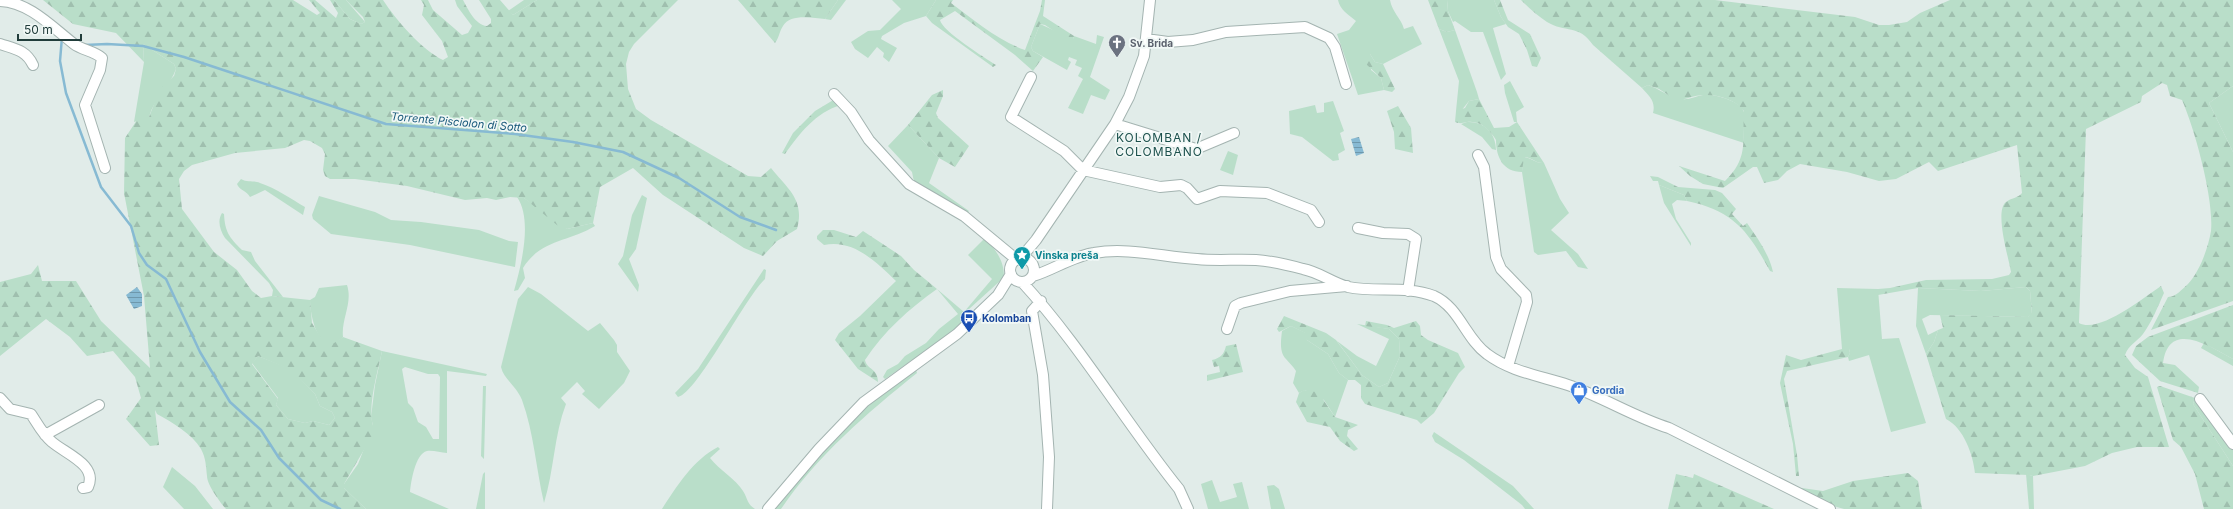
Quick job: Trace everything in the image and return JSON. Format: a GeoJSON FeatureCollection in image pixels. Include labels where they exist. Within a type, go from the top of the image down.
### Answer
{"type":"FeatureCollection","features":[{"type":"Feature","properties":{"kind":"street"},"geometry":{"type":"LineString","coordinates":[[998,295],[1015,265],[1036,240],[1115,124],[1129,97],[1144,56],[1150,0]]}},
{"type":"Feature","properties":{"kind":"street"},"geometry":{"type":"LineString","coordinates":[[0,1],[18,3],[46,22],[74,44],[102,58],[100,70],[85,105],[105,168]]}},
{"type":"Feature","properties":{"kind":"street"},"geometry":{"type":"LineString","coordinates":[[1146,39],[1168,42],[1193,40],[1226,32],[1305,27],[1329,38],[1335,47],[1346,84]]}},
{"type":"Feature","properties":{"kind":"street"},"geometry":{"type":"LineString","coordinates":[[0,44],[24,52],[29,57],[32,65]]}},
{"type":"Feature","properties":{"kind":"street"},"geometry":{"type":"LineString","coordinates":[[1031,78],[1011,117],[1064,151],[1083,170],[1160,187],[1181,186],[1187,188],[1197,199],[1220,191],[1267,193],[1311,210],[1319,222]]}},
{"type":"Feature","properties":{"kind":"street"},"geometry":{"type":"LineString","coordinates":[[834,94],[851,112],[869,140],[909,184],[964,216],[1004,250],[1015,265],[1015,279],[1021,282],[1040,299],[1179,489],[1188,509]]}},
{"type":"Feature","properties":{"kind":"street"},"geometry":{"type":"LineString","coordinates":[[1115,124],[1196,149],[1234,133]]}},
{"type":"Feature","properties":{"kind":"street"},"geometry":{"type":"LineString","coordinates":[[1478,155],[1484,167],[1496,257],[1501,269],[1526,296],[1527,302],[1508,366]]}},
{"type":"Feature","properties":{"kind":"street"},"geometry":{"type":"LineString","coordinates":[[1358,228],[1383,233],[1408,234],[1416,239],[1408,291]]}},
{"type":"Feature","properties":{"kind":"street"},"geometry":{"type":"LineString","coordinates":[[1036,240],[1032,264],[1032,277],[1040,299]]}},
{"type":"Feature","properties":{"kind":"street"},"geometry":{"type":"LineString","coordinates":[[768,509],[819,449],[864,402],[957,334],[998,295],[1032,277],[1091,253],[1110,251],[1197,260],[1257,260],[1305,269],[1346,286]]}},
{"type":"Feature","properties":{"kind":"street"},"geometry":{"type":"LineString","coordinates":[[1015,265],[1032,264],[1055,267]]}},
{"type":"Feature","properties":{"kind":"street"},"geometry":{"type":"LineString","coordinates":[[1227,329],[1235,306],[1241,303],[1290,292],[1346,286],[1408,291],[1434,296],[1447,305],[1461,321],[1476,344],[1487,354],[1508,366],[1537,378],[1567,385],[1611,402],[1644,420],[1669,428],[1795,493],[1830,509]]}},
{"type":"Feature","properties":{"kind":"street"},"geometry":{"type":"LineString","coordinates":[[1040,299],[1032,311],[1045,397],[1049,457],[1047,509]]}},
{"type":"Feature","properties":{"kind":"street"},"geometry":{"type":"LineString","coordinates":[[0,398],[10,410],[31,414],[45,435],[86,467],[90,474],[91,480],[88,487],[83,488]]}},
{"type":"Feature","properties":{"kind":"street"},"geometry":{"type":"LineString","coordinates":[[2200,399],[2233,444]]}},
{"type":"Feature","properties":{"kind":"street"},"geometry":{"type":"LineString","coordinates":[[45,435],[99,405]]}},
{"type":"Feature","properties":{"kind":"green space"},"geometry":{"type":"Polygon","coordinates":[[[43,0],[293,0],[317,15],[320,13],[309,0],[315,0],[336,18],[338,13],[330,0],[334,0],[350,19],[361,24],[365,22],[363,17],[346,0],[383,0],[418,42],[443,60],[448,57],[442,41],[422,15],[424,5],[421,0],[428,0],[433,10],[462,35],[468,33],[472,26],[457,6],[455,0],[463,0],[475,20],[487,26],[491,23],[491,19],[479,0],[500,0],[513,15],[537,0],[678,0],[634,44],[629,52],[626,64],[628,89],[636,109],[651,120],[748,176],[761,177],[771,168],[789,189],[797,202],[799,219],[797,229],[777,241],[763,256],[744,248],[663,195],[633,168],[600,187],[593,223],[567,229],[557,225],[524,198],[510,197],[496,200],[487,198],[465,200],[407,186],[355,179],[330,179],[325,176],[323,170],[325,154],[322,148],[310,141],[304,140],[285,148],[235,153],[192,165],[184,171],[179,179],[182,209],[214,252],[237,270],[252,291],[261,298],[272,296],[310,300],[312,323],[321,338],[334,343],[343,337],[382,351],[373,392],[371,413],[375,431],[344,484],[344,488],[366,509],[226,509],[211,489],[203,452],[187,433],[157,414],[155,410],[159,445],[150,446],[126,419],[141,398],[135,377],[113,351],[87,356],[70,337],[46,319],[0,356],[0,282],[31,274],[38,265],[42,281],[76,281],[101,321],[150,368],[144,296],[124,193],[125,138],[139,117],[149,117],[160,89],[174,76],[176,69],[174,64],[143,44],[144,62],[116,33],[73,24],[43,0]],[[258,356],[252,364],[278,399],[276,405],[288,419],[305,423],[313,421],[329,425],[335,418],[332,412],[320,406],[315,394],[291,370],[258,356]]]}},
{"type":"Feature","properties":{"kind":"green space"},"geometry":{"type":"Polygon","coordinates":[[[334,0],[346,0],[365,22],[361,24],[350,19],[334,0]]]}},
{"type":"Feature","properties":{"kind":"green space"},"geometry":{"type":"Polygon","coordinates":[[[524,0],[537,0],[513,15],[508,11],[524,0]]]}},
{"type":"Feature","properties":{"kind":"green space"},"geometry":{"type":"Polygon","coordinates":[[[738,0],[838,0],[825,19],[802,17],[791,19],[786,22],[775,43],[738,0]]]}},
{"type":"Feature","properties":{"kind":"green space"},"geometry":{"type":"Polygon","coordinates":[[[838,0],[846,0],[831,20],[825,19],[838,0]]]}},
{"type":"Feature","properties":{"kind":"green space"},"geometry":{"type":"Polygon","coordinates":[[[892,0],[936,0],[926,16],[904,23],[882,36],[881,39],[897,48],[889,62],[883,57],[884,53],[877,47],[868,58],[855,49],[851,42],[868,31],[880,30],[901,9],[892,0]]]}},
{"type":"Feature","properties":{"kind":"green space"},"geometry":{"type":"Polygon","coordinates":[[[936,0],[953,0],[951,3],[986,29],[1005,41],[1025,50],[1040,11],[1042,0],[1045,0],[1043,16],[1074,36],[1073,39],[1067,40],[1045,25],[1040,24],[1031,47],[1033,51],[1043,57],[1033,71],[1015,55],[955,11],[940,20],[948,31],[974,51],[996,65],[993,67],[932,23],[926,16],[936,0]]]}},
{"type":"Feature","properties":{"kind":"green space"},"geometry":{"type":"Polygon","coordinates":[[[1338,0],[1390,0],[1404,29],[1413,26],[1422,44],[1383,64],[1375,62],[1370,54],[1371,70],[1381,78],[1384,90],[1358,95],[1337,34],[1349,30],[1356,21],[1342,9],[1338,0]]]}},
{"type":"Feature","properties":{"kind":"green space"},"geometry":{"type":"Polygon","coordinates":[[[1428,0],[1447,0],[1448,11],[1455,30],[1447,32],[1439,29],[1428,0]]]}},
{"type":"Feature","properties":{"kind":"green space"},"geometry":{"type":"Polygon","coordinates":[[[1447,0],[1494,0],[1501,17],[1506,24],[1493,28],[1506,74],[1501,80],[1483,32],[1471,32],[1455,21],[1453,22],[1448,11],[1447,0]]]}},
{"type":"Feature","properties":{"kind":"green space"},"geometry":{"type":"Polygon","coordinates":[[[1494,0],[1500,0],[1508,20],[1530,34],[1541,58],[1537,67],[1532,66],[1527,50],[1519,34],[1508,27],[1501,17],[1494,0]]]}},
{"type":"Feature","properties":{"kind":"green space"},"geometry":{"type":"Polygon","coordinates":[[[1521,0],[1715,0],[1855,17],[1879,25],[1889,25],[1907,22],[1920,13],[1950,0],[2233,0],[2233,86],[2209,103],[2233,152],[2233,301],[2151,330],[2168,297],[2174,296],[2188,284],[2196,273],[2206,252],[2211,231],[2210,201],[2207,183],[2198,146],[2182,100],[2170,96],[2167,85],[2162,83],[2142,96],[2141,102],[2086,129],[2079,323],[2088,325],[2098,324],[2121,313],[2161,286],[2164,293],[2152,319],[2141,337],[2129,348],[2125,355],[2135,368],[2148,377],[2169,447],[2137,447],[2112,453],[2085,466],[2033,476],[1975,473],[1970,450],[1963,435],[1946,419],[1926,354],[1934,342],[1938,330],[1943,328],[1940,315],[2028,317],[2032,313],[2030,291],[2026,287],[1981,291],[1918,288],[1878,295],[1878,289],[1890,288],[1926,280],[1992,279],[2009,275],[2011,272],[2003,236],[2001,215],[2006,202],[2022,193],[2017,145],[1938,171],[1929,162],[1896,179],[1879,181],[1847,172],[1800,164],[1787,171],[1778,180],[1764,183],[1757,167],[1753,167],[1723,188],[1703,184],[1690,176],[1679,166],[1725,181],[1738,164],[1743,149],[1744,111],[1741,107],[1726,98],[1700,95],[1676,100],[1659,89],[1648,85],[1642,88],[1593,45],[1588,38],[1577,31],[1547,22],[1521,0]]]}},
{"type":"Feature","properties":{"kind":"green space"},"geometry":{"type":"Polygon","coordinates":[[[1040,24],[1073,39],[1074,36],[1096,44],[1097,35],[1104,37],[1090,77],[1110,90],[1105,100],[1091,95],[1083,114],[1068,108],[1083,79],[1078,76],[1082,68],[1075,65],[1077,60],[1069,57],[1068,60],[1071,62],[1067,70],[1033,51],[1031,47],[1040,24]]]}},
{"type":"Feature","properties":{"kind":"green space"},"geometry":{"type":"Polygon","coordinates":[[[1439,29],[1447,32],[1455,30],[1479,99],[1469,101],[1461,111],[1456,111],[1459,81],[1439,29]]]}},
{"type":"Feature","properties":{"kind":"green space"},"geometry":{"type":"Polygon","coordinates":[[[143,44],[174,64],[176,69],[170,81],[154,104],[149,117],[134,122],[144,62],[143,44]]]}},
{"type":"Feature","properties":{"kind":"green space"},"geometry":{"type":"Polygon","coordinates":[[[1370,54],[1375,62],[1383,64],[1395,89],[1392,92],[1384,90],[1381,78],[1366,64],[1363,57],[1370,54]]]}},
{"type":"Feature","properties":{"kind":"green space"},"geometry":{"type":"Polygon","coordinates":[[[1510,81],[1524,107],[1516,112],[1517,122],[1514,122],[1505,93],[1504,85],[1510,81]]]}},
{"type":"Feature","properties":{"kind":"green space"},"geometry":{"type":"Polygon","coordinates":[[[1648,85],[1677,98],[1685,99],[1703,95],[1713,95],[1738,104],[1744,112],[1744,143],[1653,113],[1653,102],[1642,88],[1648,85]]]}},
{"type":"Feature","properties":{"kind":"green space"},"geometry":{"type":"Polygon","coordinates":[[[2233,86],[2233,152],[2209,103],[2233,86]]]}},
{"type":"Feature","properties":{"kind":"green space"},"geometry":{"type":"Polygon","coordinates":[[[943,90],[943,96],[936,113],[938,118],[969,146],[955,167],[939,158],[908,125],[932,95],[943,90]]]}},
{"type":"Feature","properties":{"kind":"green space"},"geometry":{"type":"Polygon","coordinates":[[[835,99],[841,105],[832,108],[816,118],[802,132],[785,154],[782,153],[793,133],[815,111],[835,99]]]}},
{"type":"Feature","properties":{"kind":"green space"},"geometry":{"type":"Polygon","coordinates":[[[1479,99],[1494,128],[1509,127],[1517,122],[1544,163],[1524,157],[1522,172],[1510,169],[1505,166],[1499,158],[1496,140],[1488,129],[1480,124],[1472,122],[1455,122],[1456,111],[1465,108],[1469,101],[1479,99]]]}},
{"type":"Feature","properties":{"kind":"green space"},"geometry":{"type":"Polygon","coordinates":[[[1333,101],[1344,131],[1340,133],[1345,150],[1338,154],[1339,160],[1333,161],[1302,137],[1290,134],[1289,111],[1315,105],[1317,113],[1324,112],[1324,103],[1333,101]]]}},
{"type":"Feature","properties":{"kind":"green space"},"geometry":{"type":"Polygon","coordinates":[[[1398,106],[1411,128],[1413,153],[1395,149],[1394,132],[1387,111],[1398,106]]]}},
{"type":"Feature","properties":{"kind":"green space"},"geometry":{"type":"Polygon","coordinates":[[[1467,122],[1479,124],[1488,129],[1494,138],[1496,150],[1492,149],[1482,137],[1461,124],[1467,122]]]}},
{"type":"Feature","properties":{"kind":"green space"},"geometry":{"type":"Polygon","coordinates":[[[908,125],[939,158],[929,183],[969,211],[966,215],[914,182],[912,172],[888,146],[908,125]]]}},
{"type":"Feature","properties":{"kind":"green space"},"geometry":{"type":"Polygon","coordinates":[[[1228,151],[1238,155],[1233,175],[1220,170],[1228,151]]]}},
{"type":"Feature","properties":{"kind":"green space"},"geometry":{"type":"Polygon","coordinates":[[[1523,157],[1544,163],[1560,199],[1569,213],[1551,230],[1578,254],[1588,269],[1578,267],[1566,251],[1538,255],[1534,252],[1522,172],[1523,157]]]}},
{"type":"Feature","properties":{"kind":"green space"},"geometry":{"type":"Polygon","coordinates":[[[1650,176],[1658,177],[1678,187],[1715,190],[1722,193],[1736,209],[1732,214],[1743,226],[1747,223],[1759,241],[1769,259],[1773,272],[1770,271],[1746,234],[1728,217],[1703,205],[1687,201],[1684,195],[1659,185],[1658,181],[1653,181],[1650,176]]]}},
{"type":"Feature","properties":{"kind":"green space"},"geometry":{"type":"Polygon","coordinates":[[[241,179],[260,183],[283,194],[305,207],[303,215],[265,190],[250,197],[237,184],[241,179]]]}},
{"type":"Feature","properties":{"kind":"green space"},"geometry":{"type":"Polygon","coordinates":[[[1659,185],[1684,195],[1687,201],[1677,200],[1672,204],[1676,219],[1691,243],[1691,246],[1664,203],[1659,185]]]}},
{"type":"Feature","properties":{"kind":"green space"},"geometry":{"type":"Polygon","coordinates":[[[642,195],[647,198],[636,249],[629,259],[639,285],[638,292],[618,264],[623,256],[632,215],[642,195]]]}},
{"type":"Feature","properties":{"kind":"green space"},"geometry":{"type":"Polygon","coordinates":[[[319,196],[375,212],[391,220],[421,222],[479,230],[509,241],[518,242],[515,267],[410,245],[331,234],[313,219],[312,215],[319,196]]]}},
{"type":"Feature","properties":{"kind":"green space"},"geometry":{"type":"Polygon","coordinates":[[[517,197],[524,198],[567,229],[593,223],[595,226],[538,251],[523,268],[525,278],[518,290],[514,291],[520,269],[525,230],[522,207],[517,197]]]}},
{"type":"Feature","properties":{"kind":"green space"},"geometry":{"type":"Polygon","coordinates":[[[222,213],[224,214],[228,234],[242,250],[251,252],[255,261],[283,297],[272,296],[273,290],[269,283],[225,238],[220,226],[220,216],[222,213]]]}},
{"type":"Feature","properties":{"kind":"green space"},"geometry":{"type":"Polygon","coordinates":[[[823,230],[834,230],[856,237],[863,231],[901,256],[914,270],[937,289],[898,321],[880,339],[865,360],[868,366],[878,377],[878,382],[858,369],[835,340],[839,333],[860,316],[896,281],[881,267],[855,249],[845,245],[824,245],[817,239],[817,236],[823,230]]]}},
{"type":"Feature","properties":{"kind":"green space"},"geometry":{"type":"Polygon","coordinates":[[[985,238],[1001,260],[1004,276],[968,310],[965,323],[885,379],[883,377],[887,370],[898,364],[905,356],[926,343],[939,329],[958,314],[937,289],[964,312],[992,279],[968,255],[985,238]]]}},
{"type":"Feature","properties":{"kind":"green space"},"geometry":{"type":"Polygon","coordinates":[[[764,269],[766,270],[765,279],[745,305],[709,363],[687,391],[678,397],[675,393],[698,369],[764,269]]]}},
{"type":"Feature","properties":{"kind":"green space"},"geometry":{"type":"Polygon","coordinates":[[[347,285],[349,298],[343,337],[335,343],[328,343],[322,340],[314,325],[310,300],[315,297],[319,288],[347,285]]]}},
{"type":"Feature","properties":{"kind":"green space"},"geometry":{"type":"Polygon","coordinates":[[[528,287],[541,294],[588,331],[600,323],[614,340],[617,345],[617,352],[630,371],[624,383],[599,409],[582,394],[585,391],[577,382],[561,398],[566,404],[559,428],[544,503],[532,438],[522,400],[517,390],[505,376],[501,367],[518,299],[528,287]]]}},
{"type":"Feature","properties":{"kind":"green space"},"geometry":{"type":"Polygon","coordinates":[[[2026,287],[2030,291],[2032,314],[2028,317],[1930,315],[1922,319],[1928,335],[1938,330],[1934,342],[1926,354],[1916,326],[1918,288],[1981,291],[2026,287]]]}},
{"type":"Feature","properties":{"kind":"green space"},"geometry":{"type":"Polygon","coordinates":[[[1837,288],[1878,289],[1882,339],[1899,338],[1926,423],[1891,432],[1869,355],[1849,361],[1849,349],[1842,349],[1837,288]]]}},
{"type":"Feature","properties":{"kind":"green space"},"geometry":{"type":"Polygon","coordinates":[[[2233,305],[2233,359],[2213,348],[2192,340],[2182,339],[2173,342],[2167,350],[2163,363],[2175,365],[2199,387],[2198,393],[2160,381],[2132,355],[2136,346],[2148,337],[2233,305]]]}},
{"type":"Feature","properties":{"kind":"green space"},"geometry":{"type":"Polygon","coordinates":[[[1284,316],[1326,333],[1336,340],[1362,375],[1379,387],[1388,383],[1400,356],[1399,339],[1389,329],[1365,326],[1366,321],[1387,325],[1394,328],[1416,321],[1420,326],[1421,335],[1428,340],[1458,353],[1465,367],[1459,373],[1434,413],[1421,424],[1417,420],[1365,404],[1361,398],[1361,385],[1355,380],[1348,380],[1339,373],[1328,354],[1307,340],[1305,333],[1291,326],[1279,332],[1277,329],[1284,316]]]}},
{"type":"Feature","properties":{"kind":"green space"},"geometry":{"type":"Polygon","coordinates":[[[1357,324],[1389,329],[1399,339],[1400,356],[1388,383],[1379,387],[1362,375],[1337,341],[1357,356],[1376,366],[1389,339],[1357,324]]]}},
{"type":"Feature","properties":{"kind":"green space"},"geometry":{"type":"Polygon","coordinates":[[[1291,326],[1306,333],[1307,340],[1328,354],[1339,373],[1348,380],[1335,417],[1324,400],[1305,390],[1299,393],[1293,383],[1296,371],[1282,353],[1281,346],[1282,331],[1291,326]]]}},
{"type":"Feature","properties":{"kind":"green space"},"geometry":{"type":"Polygon","coordinates":[[[2204,343],[2233,359],[2233,366],[2201,348],[2204,343]]]}},
{"type":"Feature","properties":{"kind":"green space"},"geometry":{"type":"Polygon","coordinates":[[[1236,344],[1243,372],[1207,381],[1207,375],[1220,372],[1219,366],[1214,367],[1212,360],[1222,355],[1226,346],[1236,344]]]}},
{"type":"Feature","properties":{"kind":"green space"},"geometry":{"type":"Polygon","coordinates":[[[1842,349],[1849,349],[1850,353],[1848,357],[1787,371],[1784,379],[1797,455],[1799,476],[1796,476],[1793,444],[1780,383],[1786,355],[1801,360],[1842,349]]]}},
{"type":"Feature","properties":{"kind":"green space"},"geometry":{"type":"Polygon","coordinates":[[[382,351],[487,374],[486,376],[447,371],[447,453],[427,451],[419,457],[414,469],[410,492],[449,509],[366,509],[344,488],[344,484],[358,464],[373,426],[371,417],[375,385],[382,351]],[[405,367],[402,369],[408,403],[413,408],[418,422],[426,427],[433,439],[439,439],[440,377],[438,374],[428,374],[405,367]]]}},
{"type":"Feature","properties":{"kind":"green space"},"geometry":{"type":"Polygon","coordinates":[[[258,356],[291,369],[315,394],[320,406],[332,412],[335,418],[329,425],[313,421],[305,423],[288,419],[276,405],[278,398],[252,363],[258,356]]]}},
{"type":"Feature","properties":{"kind":"green space"},"geometry":{"type":"Polygon","coordinates":[[[916,370],[917,373],[861,420],[827,453],[810,471],[781,509],[774,509],[826,448],[866,406],[916,370]]]}},
{"type":"Feature","properties":{"kind":"green space"},"geometry":{"type":"Polygon","coordinates":[[[483,386],[486,386],[484,459],[481,456],[483,386]]]}},
{"type":"Feature","properties":{"kind":"green space"},"geometry":{"type":"Polygon","coordinates":[[[2160,386],[2195,398],[2193,404],[2233,466],[2233,509],[2204,509],[2195,474],[2181,447],[2173,440],[2157,387],[2160,386]]]}},
{"type":"Feature","properties":{"kind":"green space"},"geometry":{"type":"Polygon","coordinates":[[[1304,390],[1318,392],[1335,417],[1358,425],[1348,430],[1347,436],[1358,449],[1354,451],[1340,441],[1330,427],[1307,422],[1296,402],[1299,393],[1304,390]]]}},
{"type":"Feature","properties":{"kind":"green space"},"geometry":{"type":"Polygon","coordinates":[[[2195,398],[2233,450],[2233,466],[2193,404],[2195,398]]]}},
{"type":"Feature","properties":{"kind":"green space"},"geometry":{"type":"Polygon","coordinates":[[[1434,432],[1513,486],[1534,509],[1525,509],[1522,505],[1464,460],[1435,442],[1432,436],[1434,432]]]}},
{"type":"Feature","properties":{"kind":"green space"},"geometry":{"type":"Polygon","coordinates":[[[718,447],[720,449],[710,458],[740,487],[749,503],[755,509],[662,509],[693,466],[709,452],[718,447]]]}},
{"type":"Feature","properties":{"kind":"green space"},"geometry":{"type":"Polygon","coordinates":[[[172,467],[195,486],[213,509],[184,509],[163,487],[172,467]]]}},
{"type":"Feature","properties":{"kind":"green space"},"geometry":{"type":"Polygon","coordinates":[[[485,472],[485,509],[476,509],[483,474],[485,472]]]}},
{"type":"Feature","properties":{"kind":"green space"},"geometry":{"type":"Polygon","coordinates":[[[1908,473],[1918,481],[1922,509],[1844,509],[1830,505],[1799,490],[1802,488],[1823,491],[1853,481],[1908,473]]]}},
{"type":"Feature","properties":{"kind":"green space"},"geometry":{"type":"Polygon","coordinates":[[[1676,474],[1693,478],[1694,474],[1774,509],[1668,509],[1676,474]]]}},
{"type":"Feature","properties":{"kind":"green space"},"geometry":{"type":"Polygon","coordinates":[[[2026,474],[2033,476],[2034,509],[2029,509],[2026,474]]]}},
{"type":"Feature","properties":{"kind":"green space"},"geometry":{"type":"Polygon","coordinates":[[[1212,480],[1220,502],[1237,497],[1233,484],[1242,482],[1249,509],[1208,509],[1201,484],[1212,480]]]}},
{"type":"Feature","properties":{"kind":"green space"},"geometry":{"type":"Polygon","coordinates":[[[1274,485],[1279,489],[1285,509],[1271,509],[1267,486],[1274,485]]]}},
{"type":"Feature","properties":{"kind":"water"},"geometry":{"type":"Polygon","coordinates":[[[1359,137],[1364,153],[1356,156],[1351,139],[1359,137]]]}},
{"type":"Feature","properties":{"kind":"water"},"geometry":{"type":"Polygon","coordinates":[[[137,287],[142,294],[142,306],[134,309],[126,295],[137,287]]]}},
{"type":"Feature","properties":{"kind":"waterway"},"geometry":{"type":"LineString","coordinates":[[62,37],[60,61],[66,93],[101,187],[131,226],[139,253],[147,265],[166,279],[200,352],[230,402],[261,430],[279,458],[321,500],[340,509]]}},
{"type":"Feature","properties":{"kind":"waterway","name":"Torrente Pisciolon di Sotto"},"geometry":{"type":"LineString","coordinates":[[85,45],[107,44],[143,46],[184,57],[386,124],[515,134],[573,142],[623,152],[679,178],[740,217],[776,230]]}},
{"type":"Feature","properties":{"kind":"place","name":"Sv. Brida"},"geometry":{"type":"Point","coordinates":[1117,58]}},
{"type":"Feature","properties":{"kind":"place","name":"Vinska preša"},"geometry":{"type":"Point","coordinates":[1022,270]}},
{"type":"Feature","properties":{"kind":"place","name":"Kolomban"},"geometry":{"type":"Point","coordinates":[969,333]}},
{"type":"Feature","properties":{"kind":"place","name":"Gordia"},"geometry":{"type":"Point","coordinates":[1579,405]}},
{"type":"Feature","properties":{"kind":"district","name":"KOLOMBAN / COLOMBANO"},"geometry":{"type":"Point","coordinates":[1159,145]}}]}
